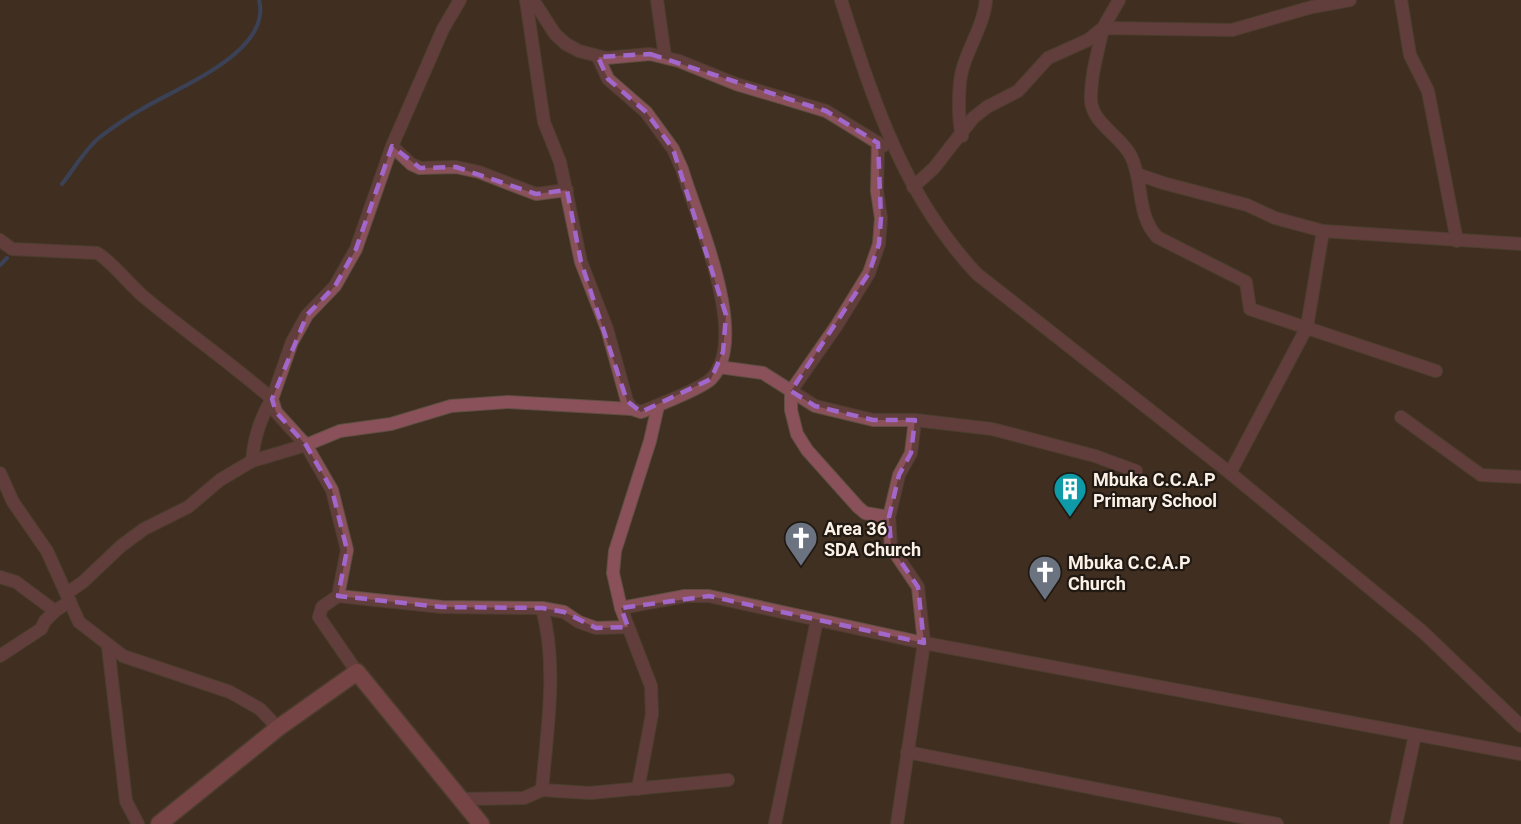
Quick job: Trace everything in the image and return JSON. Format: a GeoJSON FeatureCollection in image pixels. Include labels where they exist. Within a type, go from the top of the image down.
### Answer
{"type":"FeatureCollection","features":[{"type":"Feature","properties":{"kind":"street"},"geometry":{"type":"LineString","coordinates":[[252,461],[254,439],[264,411],[273,399],[292,342],[307,315],[335,286],[356,249],[392,146],[443,29],[459,0]]}},
{"type":"Feature","properties":{"kind":"street"},"geometry":{"type":"LineString","coordinates":[[526,0],[544,122],[560,162],[581,262],[606,329],[627,401],[632,409]]}},
{"type":"Feature","properties":{"kind":"street"},"geometry":{"type":"LineString","coordinates":[[533,0],[549,26],[566,44],[598,57],[650,54],[665,57],[736,84],[826,111],[895,153]]}},
{"type":"Feature","properties":{"kind":"street"},"geometry":{"type":"LineString","coordinates":[[657,0],[665,57]]}},
{"type":"Feature","properties":{"kind":"street"},"geometry":{"type":"LineString","coordinates":[[842,0],[895,153],[913,187],[950,245],[977,274],[1230,473],[1423,632],[1521,726]]}},
{"type":"Feature","properties":{"kind":"street"},"geometry":{"type":"LineString","coordinates":[[962,136],[958,122],[962,71],[984,13],[986,0]]}},
{"type":"Feature","properties":{"kind":"street"},"geometry":{"type":"LineString","coordinates":[[1119,0],[1103,28],[1092,82],[1091,102],[1094,113],[1122,142],[1131,156],[1137,174],[1144,217],[1157,237],[1246,282],[1250,309],[1436,371]]}},
{"type":"Feature","properties":{"kind":"street"},"geometry":{"type":"LineString","coordinates":[[913,187],[934,168],[962,136],[973,118],[987,107],[1018,91],[1048,58],[1088,40],[1103,28],[1232,30],[1312,7],[1350,0]]}},
{"type":"Feature","properties":{"kind":"street"},"geometry":{"type":"LineString","coordinates":[[1401,0],[1410,55],[1428,91],[1457,241]]}},
{"type":"Feature","properties":{"kind":"street"},"geometry":{"type":"LineString","coordinates":[[0,656],[41,629],[55,610],[121,546],[144,529],[188,507],[220,480],[252,461],[306,445],[351,428],[391,424],[451,406],[508,402],[632,409],[641,412],[658,406],[711,379],[719,367],[726,332],[724,302],[682,169],[673,149],[646,112],[608,80],[598,57]]}},
{"type":"Feature","properties":{"kind":"street"},"geometry":{"type":"LineString","coordinates":[[878,143],[877,191],[881,218],[879,244],[869,273],[837,325],[791,391],[791,410],[797,434],[807,450],[858,507],[865,513],[889,517]]}},
{"type":"Feature","properties":{"kind":"street"},"geometry":{"type":"LineString","coordinates":[[392,146],[411,165],[420,168],[456,167],[479,172],[536,194],[567,190]]}},
{"type":"Feature","properties":{"kind":"street"},"geometry":{"type":"LineString","coordinates":[[1137,174],[1247,205],[1275,218],[1323,231],[1521,244]]}},
{"type":"Feature","properties":{"kind":"street"},"geometry":{"type":"LineString","coordinates":[[1230,473],[1307,327],[1323,231]]}},
{"type":"Feature","properties":{"kind":"street"},"geometry":{"type":"LineString","coordinates":[[0,240],[12,249],[97,253],[105,257],[120,276],[273,399],[276,412],[306,445],[332,490],[347,550],[338,596]]}},
{"type":"Feature","properties":{"kind":"street"},"geometry":{"type":"LineString","coordinates":[[719,367],[763,373],[815,406],[873,420],[915,420],[992,429],[1095,456],[1136,471]]}},
{"type":"Feature","properties":{"kind":"street"},"geometry":{"type":"LineString","coordinates":[[638,789],[652,714],[651,686],[621,608],[613,573],[615,551],[650,441],[658,406]]}},
{"type":"Feature","properties":{"kind":"street"},"geometry":{"type":"LineString","coordinates":[[1401,417],[1481,476],[1521,477]]}},
{"type":"Feature","properties":{"kind":"street"},"geometry":{"type":"LineString","coordinates":[[897,824],[924,643],[918,587],[891,547],[889,517],[899,475],[911,453],[915,420]]}},
{"type":"Feature","properties":{"kind":"street"},"geometry":{"type":"LineString","coordinates":[[0,473],[13,502],[47,551],[79,622],[108,646],[140,664],[198,679],[230,692],[260,708],[278,728]]}},
{"type":"Feature","properties":{"kind":"street"},"geometry":{"type":"LineString","coordinates":[[0,577],[16,582],[55,610]]}},
{"type":"Feature","properties":{"kind":"street"},"geometry":{"type":"LineString","coordinates":[[481,824],[357,672],[319,617],[322,607],[338,596],[442,607],[542,608],[564,612],[579,622],[596,628],[628,627]]}},
{"type":"Feature","properties":{"kind":"street"},"geometry":{"type":"LineString","coordinates":[[621,608],[685,596],[710,596],[924,643],[1521,754]]}},
{"type":"Feature","properties":{"kind":"street"},"geometry":{"type":"LineString","coordinates":[[542,608],[549,636],[551,679],[542,790]]}},
{"type":"Feature","properties":{"kind":"street"},"geometry":{"type":"LineString","coordinates":[[775,824],[817,620]]}},
{"type":"Feature","properties":{"kind":"street"},"geometry":{"type":"LineString","coordinates":[[108,646],[126,801],[138,824]]}},
{"type":"Feature","properties":{"kind":"street"},"geometry":{"type":"LineString","coordinates":[[159,824],[278,728],[357,672]]}},
{"type":"Feature","properties":{"kind":"street"},"geometry":{"type":"LineString","coordinates":[[1396,824],[1415,735]]}},
{"type":"Feature","properties":{"kind":"street"},"geometry":{"type":"LineString","coordinates":[[907,752],[1277,824]]}},
{"type":"Feature","properties":{"kind":"street"},"geometry":{"type":"LineString","coordinates":[[461,800],[524,798],[542,790],[590,793],[728,780]]}},
{"type":"Feature","properties":{"kind":"highlighted area"},"geometry":{"type":"Polygon","coordinates":[[[650,54],[679,61],[826,111],[878,143],[881,218],[879,244],[869,273],[791,391],[815,406],[873,420],[915,420],[911,453],[899,475],[889,517],[891,547],[918,587],[924,643],[709,596],[621,608],[628,627],[596,628],[564,612],[542,608],[442,607],[338,596],[347,550],[332,490],[306,445],[276,412],[272,399],[307,315],[335,286],[356,249],[392,146],[420,168],[456,167],[536,194],[567,190],[581,262],[627,401],[641,412],[711,379],[723,352],[726,315],[673,149],[646,112],[608,79],[598,57],[650,54]]]}},
{"type":"Feature","properties":{"kind":"waterway"},"geometry":{"type":"LineString","coordinates":[[62,184],[100,137],[137,112],[219,66],[237,52],[251,36],[259,19],[259,0]]}},
{"type":"Feature","properties":{"kind":"waterway"},"geometry":{"type":"LineString","coordinates":[[0,265],[7,258]]}},
{"type":"Feature","properties":{"kind":"place","name":"Mbuka C.C.A.P Primary School"},"geometry":{"type":"Point","coordinates":[1070,518]}},
{"type":"Feature","properties":{"kind":"place","name":"Area 36 SDA Church"},"geometry":{"type":"Point","coordinates":[801,567]}},
{"type":"Feature","properties":{"kind":"place","name":"Mbuka C.C.A.P Church"},"geometry":{"type":"Point","coordinates":[1045,601]}}]}
